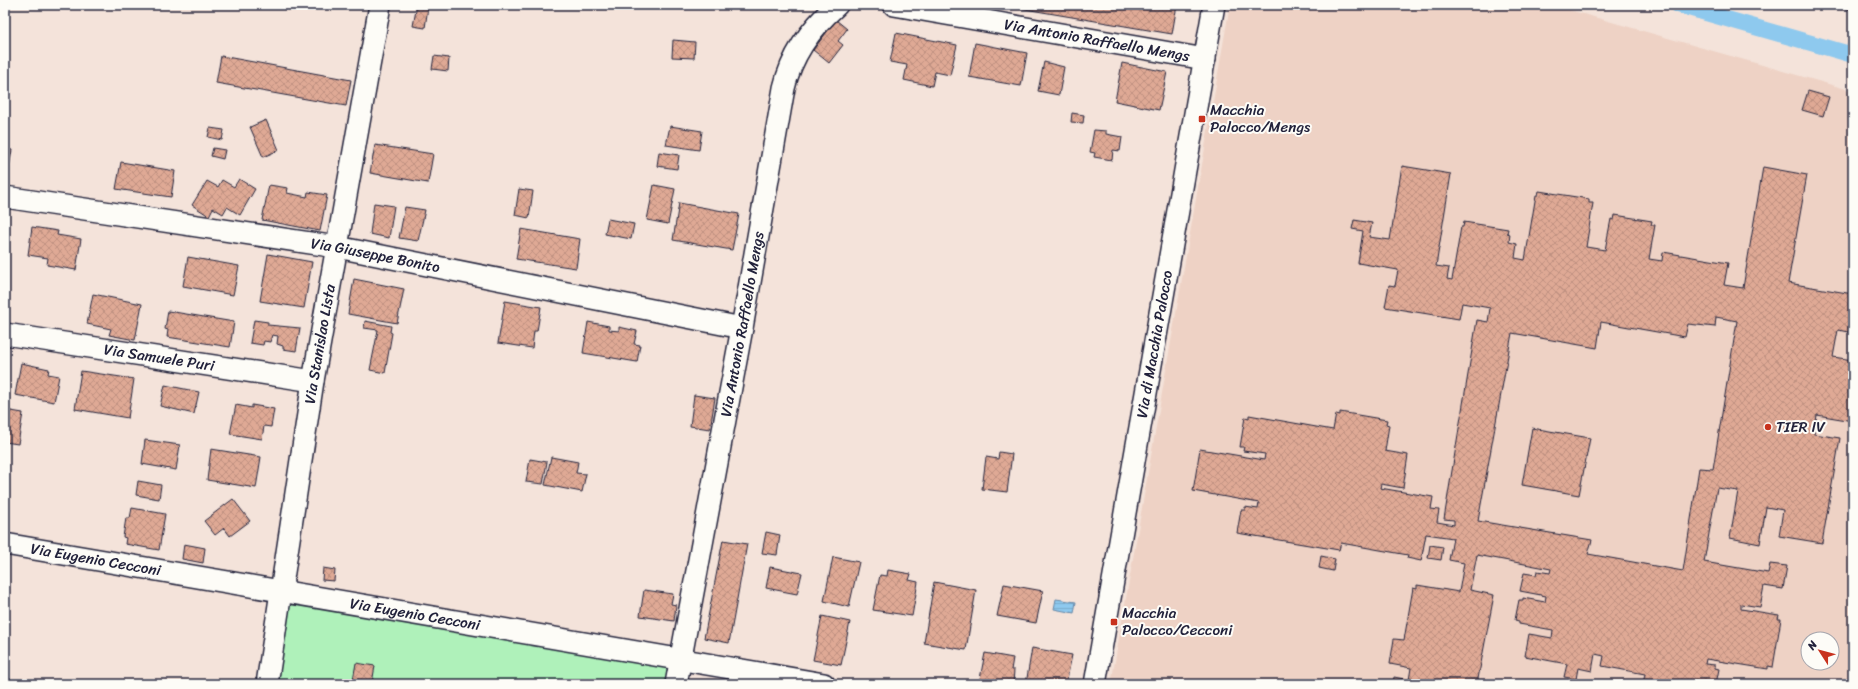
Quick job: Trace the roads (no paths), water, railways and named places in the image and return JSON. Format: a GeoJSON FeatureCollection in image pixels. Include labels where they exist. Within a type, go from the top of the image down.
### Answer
{"type":"FeatureCollection","features":[{"type":"Feature","properties":{"kind":"street","name":"Via Stanislao Lista"},"geometry":{"type":"LineString","coordinates":[[267,684],[314,381],[380,5]]}},
{"type":"Feature","properties":{"kind":"street","name":"Via Antonio Raffaello Mengs"},"geometry":{"type":"LineString","coordinates":[[676,684],[786,81],[795,57],[806,39],[837,5]]}},
{"type":"Feature","properties":{"kind":"street","name":"Via Antonio Raffaello Mengs"},"geometry":{"type":"LineString","coordinates":[[894,5],[1205,59]]}},
{"type":"Feature","properties":{"kind":"street","name":"Via di Macchia Palocco"},"geometry":{"type":"LineString","coordinates":[[1095,684],[1214,5]]}},
{"type":"Feature","properties":{"kind":"street","name":"Via Giuseppe Bonito"},"geometry":{"type":"LineString","coordinates":[[5,197],[337,247],[742,328]]}},
{"type":"Feature","properties":{"kind":"street","name":"Via Samuele Puri"},"geometry":{"type":"LineString","coordinates":[[5,334],[314,381]]}},
{"type":"Feature","properties":{"kind":"street","name":"Via Eugenio Cecconi"},"geometry":{"type":"LineString","coordinates":[[5,544],[282,590],[824,684]]}},
{"type":"Feature","properties":{"kind":"water"},"geometry":{"type":"Polygon","coordinates":[[[1056,599],[1076,602],[1074,613],[1054,609],[1056,599]]]}},
{"type":"Feature","properties":{"kind":"waterway"},"geometry":{"type":"LineString","coordinates":[[1678,5],[1853,55]]}},
{"type":"Feature","properties":{"kind":"place","name":"Macchia Palocco/Mengs"},"geometry":{"type":"Point","coordinates":[1202,119]}},
{"type":"Feature","properties":{"kind":"place","name":"TIER IV"},"geometry":{"type":"Point","coordinates":[1768,427]}},
{"type":"Feature","properties":{"kind":"place","name":"Macchia Palocco/Cecconi"},"geometry":{"type":"Point","coordinates":[1114,622]}}]}
